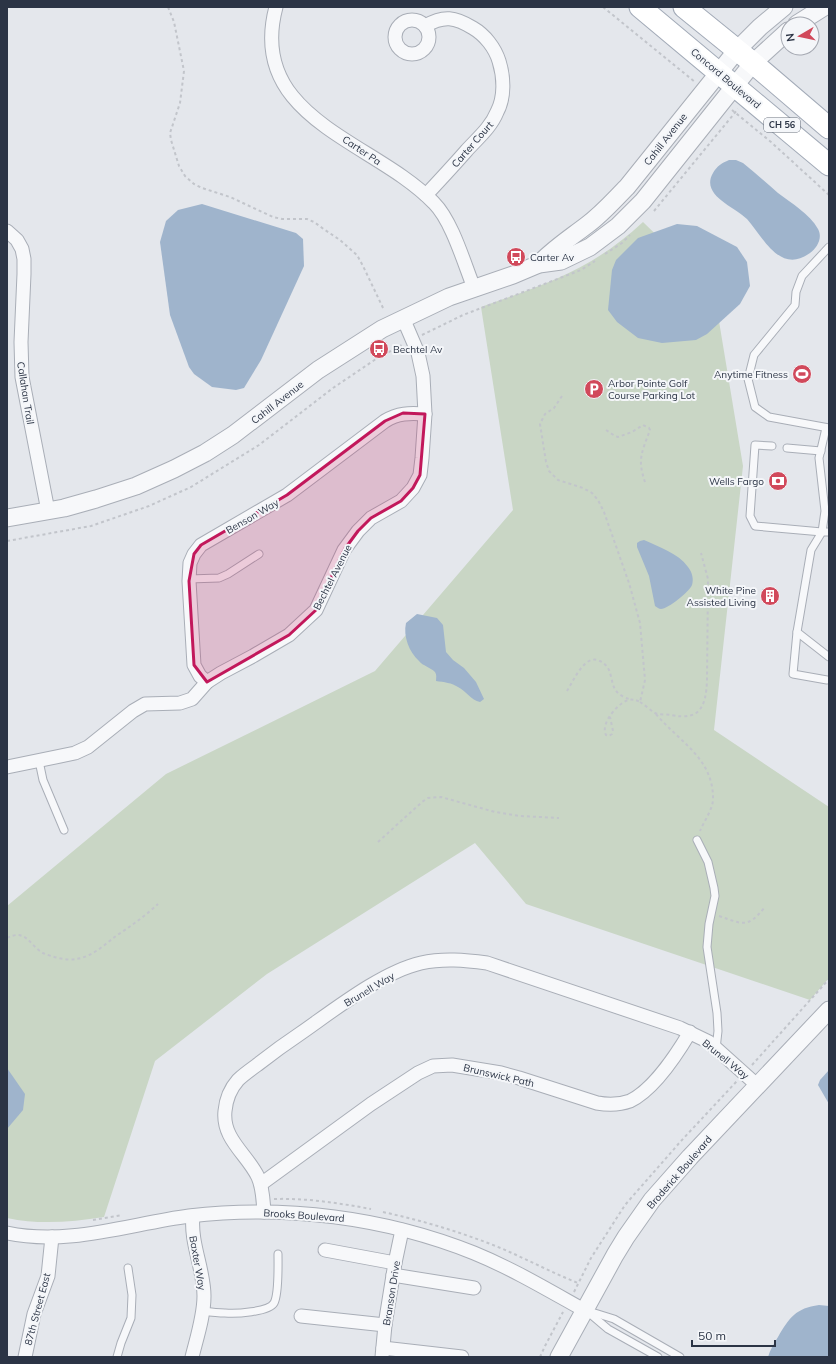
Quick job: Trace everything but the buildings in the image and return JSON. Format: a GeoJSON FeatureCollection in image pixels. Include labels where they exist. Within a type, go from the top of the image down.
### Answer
{"type":"FeatureCollection","features":[{"type":"Feature","properties":{"kind":"main road","name":"Concord Boulevard"},"geometry":{"type":"LineString","coordinates":[[640,7],[719,72],[729,93],[829,165]]}},
{"type":"Feature","properties":{"kind":"main road","name":"CH 56"},"geometry":{"type":"LineString","coordinates":[[684,7],[753,63],[829,128]]}},
{"type":"Feature","properties":{"kind":"street","name":"Carter Pa"},"geometry":{"type":"LineString","coordinates":[[276,7],[271,36],[274,57],[281,79],[292,97],[308,114],[416,186],[435,204],[448,224],[474,288]]}},
{"type":"Feature","properties":{"kind":"street","name":"Cahill Avenue"},"geometry":{"type":"LineString","coordinates":[[539,264],[552,251],[586,226],[612,203],[627,187],[737,50],[760,27],[784,7]]}},
{"type":"Feature","properties":{"kind":"street"},"geometry":{"type":"LineString","coordinates":[[810,16],[824,7]]}},
{"type":"Feature","properties":{"kind":"street","name":"Carter Court"},"geometry":{"type":"LineString","coordinates":[[425,26],[442,18],[449,18],[463,22],[476,30],[488,42],[497,56],[502,70],[503,86],[498,110],[490,124],[426,195]]}},
{"type":"Feature","properties":{"kind":"street","name":"Cahill Avenue"},"geometry":{"type":"LineString","coordinates":[[7,518],[80,504],[120,492],[152,479],[194,458],[233,435],[338,357],[382,329],[427,307],[474,288],[513,275],[539,264],[561,261],[598,242],[618,226],[643,201],[753,63],[780,38]]}},
{"type":"Feature","properties":{"kind":"street","name":"Callahan Trail"},"geometry":{"type":"LineString","coordinates":[[7,231],[17,240],[22,249],[24,260],[21,353],[22,377],[48,511]]}},
{"type":"Feature","properties":{"kind":"street","name":"Bechtel Avenue"},"geometry":{"type":"LineString","coordinates":[[7,767],[75,753],[88,747],[133,711],[145,704],[180,703],[192,699],[207,682],[221,672],[253,656],[289,635],[316,610],[344,550],[358,531],[371,518],[401,501],[413,488],[420,474],[425,414],[421,363],[413,339],[403,318]]}},
{"type":"Feature","properties":{"kind":"street","name":"Benson Way"},"geometry":{"type":"LineString","coordinates":[[207,682],[200,676],[194,665],[189,579],[190,563],[194,554],[201,545],[287,495],[311,478],[336,457],[392,417],[403,413],[425,414]]}},
{"type":"Feature","properties":{"kind":"street","name":"Brunell Way"},"geometry":{"type":"LineString","coordinates":[[264,1212],[261,1184],[254,1170],[229,1135],[226,1123],[225,1111],[228,1099],[234,1086],[244,1075],[285,1044],[362,991],[390,975],[420,964],[440,960],[464,960],[487,963],[690,1032],[709,1042],[758,1086]]}},
{"type":"Feature","properties":{"kind":"street","name":"Broderick Boulevard"},"geometry":{"type":"LineString","coordinates":[[559,1357],[626,1237],[652,1200],[829,1010]]}},
{"type":"Feature","properties":{"kind":"street","name":"Brunswick Path"},"geometry":{"type":"LineString","coordinates":[[261,1184],[365,1108],[425,1068],[443,1064],[477,1068],[519,1078],[597,1103],[607,1105],[619,1104],[630,1101],[646,1089],[679,1051],[690,1032]]}},
{"type":"Feature","properties":{"kind":"street","name":"Brooks Boulevard"},"geometry":{"type":"LineString","coordinates":[[7,1233],[52,1237],[89,1233],[193,1216],[229,1213],[264,1212],[339,1217],[402,1230],[445,1243],[486,1258],[538,1283],[584,1310]]}},
{"type":"Feature","properties":{"kind":"street","name":"Baxter Way"},"geometry":{"type":"LineString","coordinates":[[192,1357],[203,1311],[204,1295],[202,1277],[192,1228],[193,1216]]}},
{"type":"Feature","properties":{"kind":"street","name":"Branson Drive"},"geometry":{"type":"LineString","coordinates":[[383,1352],[385,1325],[402,1230]]}},
{"type":"Feature","properties":{"kind":"street","name":"87th Street East"},"geometry":{"type":"LineString","coordinates":[[25,1357],[34,1314],[48,1276],[52,1237]]}},
{"type":"Feature","properties":{"kind":"street"},"geometry":{"type":"LineString","coordinates":[[325,1250],[394,1269],[474,1288]]}},
{"type":"Feature","properties":{"kind":"street"},"geometry":{"type":"LineString","coordinates":[[301,1316],[385,1325]]}},
{"type":"Feature","properties":{"kind":"street"},"geometry":{"type":"LineString","coordinates":[[383,1352],[462,1357]]}},
{"type":"Feature","properties":{"kind":"lane"},"geometry":{"type":"LineString","coordinates":[[827,680],[793,674],[797,632],[811,550],[826,532],[819,458],[828,428],[769,417],[755,407],[748,379],[754,355],[795,305],[796,292],[802,276],[829,247]]}},
{"type":"Feature","properties":{"kind":"lane"},"geometry":{"type":"LineString","coordinates":[[772,446],[755,445],[750,516],[755,526],[826,532]]}},
{"type":"Feature","properties":{"kind":"lane"},"geometry":{"type":"LineString","coordinates":[[787,448],[821,451]]}},
{"type":"Feature","properties":{"kind":"lane"},"geometry":{"type":"LineString","coordinates":[[189,579],[219,578],[228,574],[259,554]]}},
{"type":"Feature","properties":{"kind":"lane"},"geometry":{"type":"LineString","coordinates":[[797,632],[829,658]]}},
{"type":"Feature","properties":{"kind":"lane"},"geometry":{"type":"LineString","coordinates":[[39,761],[43,780],[64,830]]}},
{"type":"Feature","properties":{"kind":"lane"},"geometry":{"type":"LineString","coordinates":[[697,840],[708,862],[715,896],[712,913],[708,924],[707,947],[717,1013],[718,1031],[716,1049]]}},
{"type":"Feature","properties":{"kind":"lane"},"geometry":{"type":"LineString","coordinates":[[203,1311],[226,1314],[265,1310],[272,1306],[276,1301],[278,1254]]}},
{"type":"Feature","properties":{"kind":"lane"},"geometry":{"type":"LineString","coordinates":[[117,1357],[121,1343],[132,1318],[132,1295],[128,1268]]}},
{"type":"Feature","properties":{"kind":"lane"},"geometry":{"type":"LineString","coordinates":[[584,1310],[614,1319],[680,1357]]}},
{"type":"Feature","properties":{"kind":"lane"},"geometry":{"type":"LineString","coordinates":[[584,1310],[608,1329],[658,1357]]}},
{"type":"Feature","properties":{"kind":"path"},"geometry":{"type":"LineString","coordinates":[[168,7],[174,22],[184,71],[180,103],[170,133],[179,166],[185,176],[194,184],[202,188],[230,197],[273,216],[282,219],[307,219],[340,240],[357,255],[364,266],[384,310]]}},
{"type":"Feature","properties":{"kind":"path"},"geometry":{"type":"LineString","coordinates":[[603,7],[705,89]]}},
{"type":"Feature","properties":{"kind":"path"},"geometry":{"type":"LineString","coordinates":[[729,93],[771,142],[829,195]]}},
{"type":"Feature","properties":{"kind":"path"},"geometry":{"type":"LineString","coordinates":[[562,396],[554,408],[545,414],[540,424],[546,462],[550,471],[558,480],[583,488],[592,493],[598,500],[604,512],[629,583],[640,623],[645,680],[640,702]]}},
{"type":"Feature","properties":{"kind":"path"},"geometry":{"type":"LineString","coordinates":[[606,430],[615,436],[618,436],[632,432],[643,425],[649,428],[650,430],[640,458],[640,469],[645,482]]}},
{"type":"Feature","properties":{"kind":"path"},"geometry":{"type":"LineString","coordinates":[[656,714],[692,716],[699,710],[704,702],[708,680],[709,590],[706,568],[701,553]]}},
{"type":"Feature","properties":{"kind":"path"},"geometry":{"type":"LineString","coordinates":[[567,691],[588,661],[594,660],[602,662],[607,667],[615,689],[618,693],[630,700]]}},
{"type":"Feature","properties":{"kind":"path"},"geometry":{"type":"LineString","coordinates":[[610,717],[613,731],[609,736],[604,732],[604,727],[610,717],[620,704],[633,699],[640,702],[656,714],[670,730],[696,752],[708,774],[712,800],[707,818],[697,840]]}},
{"type":"Feature","properties":{"kind":"path"},"geometry":{"type":"LineString","coordinates":[[378,842],[422,802],[428,798],[435,797],[450,799],[495,812],[520,816],[559,818]]}},
{"type":"Feature","properties":{"kind":"path"},"geometry":{"type":"LineString","coordinates":[[7,938],[15,935],[22,935],[44,953],[68,959],[78,959],[85,957],[101,947],[142,918],[158,904]]}},
{"type":"Feature","properties":{"kind":"path"},"geometry":{"type":"LineString","coordinates":[[712,913],[737,923],[743,923],[754,919],[765,908]]}},
{"type":"Feature","properties":{"kind":"highlighted area"},"geometry":{"type":"Polygon","coordinates":[[[403,413],[425,414],[420,475],[413,488],[401,501],[371,518],[358,531],[344,550],[316,610],[289,635],[207,682],[194,665],[189,581],[194,554],[201,545],[287,495],[385,421],[403,413]]]}},
{"type":"Feature","properties":{"kind":"green space"},"geometry":{"type":"Polygon","coordinates":[[[643,222],[714,291],[743,466],[714,730],[829,807],[829,978],[810,1000],[526,904],[475,843],[267,974],[155,1061],[104,1217],[56,1222],[31,1222],[7,1218],[7,906],[166,774],[375,671],[513,510],[481,307],[547,283],[567,274],[605,252],[643,222]]]}},
{"type":"Feature","properties":{"kind":"water"},"geometry":{"type":"Polygon","coordinates":[[[729,160],[736,160],[743,163],[810,218],[818,229],[820,236],[817,246],[813,251],[799,259],[790,260],[781,257],[773,251],[742,214],[721,200],[715,194],[711,188],[710,181],[713,173],[716,168],[729,160]]]}},
{"type":"Feature","properties":{"kind":"water"},"geometry":{"type":"Polygon","coordinates":[[[202,204],[296,233],[303,239],[304,266],[261,360],[244,388],[236,390],[212,387],[194,374],[189,367],[170,315],[160,242],[166,221],[178,210],[202,204]]]}},
{"type":"Feature","properties":{"kind":"water"},"geometry":{"type":"Polygon","coordinates":[[[677,224],[697,226],[737,247],[747,262],[750,286],[740,304],[707,334],[696,340],[662,343],[638,338],[617,322],[608,310],[612,270],[616,260],[638,238],[677,224]]]}},
{"type":"Feature","properties":{"kind":"water"},"geometry":{"type":"Polygon","coordinates":[[[644,540],[679,558],[691,571],[693,583],[690,588],[669,606],[664,608],[660,609],[655,606],[649,576],[637,547],[637,543],[644,540]]]}},
{"type":"Feature","properties":{"kind":"water"},"geometry":{"type":"Polygon","coordinates":[[[417,614],[437,618],[443,625],[446,652],[453,660],[464,668],[476,682],[484,699],[480,702],[477,701],[456,686],[436,681],[435,672],[422,664],[415,657],[408,644],[405,628],[406,623],[417,614]]]}},
{"type":"Feature","properties":{"kind":"water"},"geometry":{"type":"Polygon","coordinates":[[[7,1068],[25,1094],[23,1110],[7,1129],[7,1068]]]}},
{"type":"Feature","properties":{"kind":"water"},"geometry":{"type":"Polygon","coordinates":[[[829,1070],[829,1104],[818,1085],[820,1080],[829,1070]]]}},
{"type":"Feature","properties":{"kind":"water"},"geometry":{"type":"Polygon","coordinates":[[[811,1306],[829,1306],[829,1357],[768,1357],[782,1330],[790,1319],[799,1311],[811,1306]]]}},
{"type":"Feature","properties":{"kind":"place","name":"Carter Av"},"geometry":{"type":"Point","coordinates":[516,257]}},
{"type":"Feature","properties":{"kind":"place","name":"Bechtel Av"},"geometry":{"type":"Point","coordinates":[379,349]}},
{"type":"Feature","properties":{"kind":"place","name":"Anytime Fitness"},"geometry":{"type":"Point","coordinates":[802,374]}},
{"type":"Feature","properties":{"kind":"place","name":"Arbor Pointe Golf Course Parking Lot"},"geometry":{"type":"Point","coordinates":[594,389]}},
{"type":"Feature","properties":{"kind":"place","name":"Wells Fargo"},"geometry":{"type":"Point","coordinates":[778,481]}},
{"type":"Feature","properties":{"kind":"place","name":"White Pine Assisted Living"},"geometry":{"type":"Point","coordinates":[770,596]}}]}
